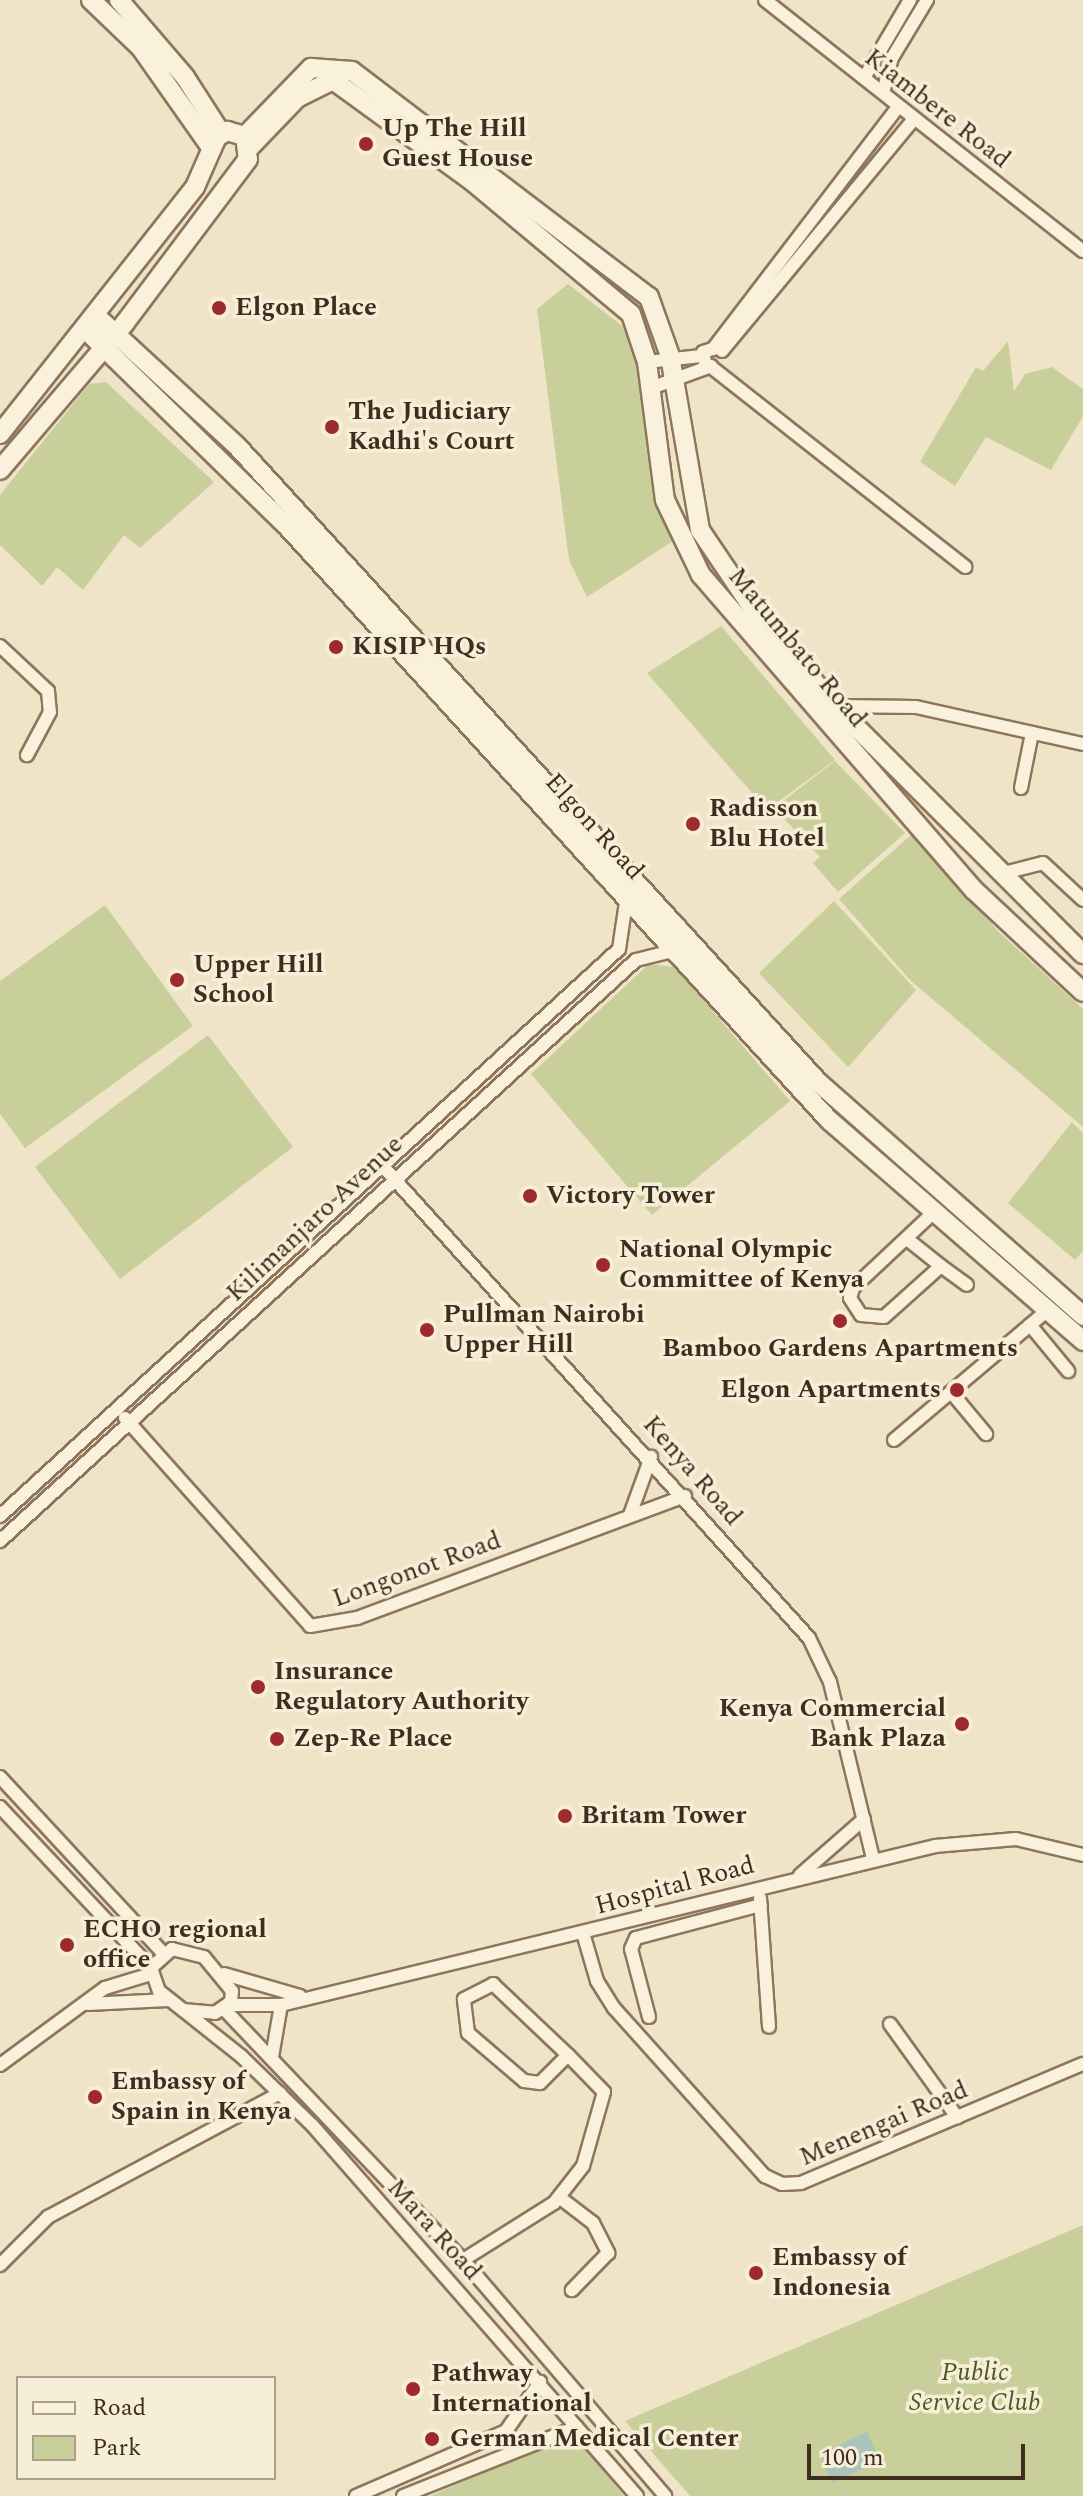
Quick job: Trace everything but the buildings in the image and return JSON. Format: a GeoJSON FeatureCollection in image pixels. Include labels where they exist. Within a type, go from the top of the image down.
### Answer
{"type":"FeatureCollection","features":[{"type":"Feature","properties":{"kind":"street"},"geometry":{"type":"LineString","coordinates":[[91,0],[141,48],[216,146]]}},
{"type":"Feature","properties":{"kind":"street"},"geometry":{"type":"LineString","coordinates":[[119,0],[185,77],[216,146],[221,165],[239,167]]}},
{"type":"Feature","properties":{"kind":"street","name":"Kiambere Road"},"geometry":{"type":"LineString","coordinates":[[765,0],[913,120],[1083,251]]}},
{"type":"Feature","properties":{"kind":"street"},"geometry":{"type":"LineString","coordinates":[[864,78],[910,0]]}},
{"type":"Feature","properties":{"kind":"street"},"geometry":{"type":"LineString","coordinates":[[883,93],[892,58],[927,0]]}},
{"type":"Feature","properties":{"kind":"street","name":"Matumbato Road"},"geometry":{"type":"LineString","coordinates":[[247,141],[305,92],[333,80],[548,231],[649,297],[670,356],[700,530],[758,616],[835,706],[997,872],[1083,954]]}},
{"type":"Feature","properties":{"kind":"street"},"geometry":{"type":"LineString","coordinates":[[716,352],[898,107]]}},
{"type":"Feature","properties":{"kind":"street"},"geometry":{"type":"LineString","coordinates":[[651,388],[675,385],[706,363],[913,120]]}},
{"type":"Feature","properties":{"kind":"street"},"geometry":{"type":"LineString","coordinates":[[0,434],[90,323],[216,146],[247,141],[239,167],[109,341],[0,470]]}},
{"type":"Feature","properties":{"kind":"street","name":"Matumbato Road"},"geometry":{"type":"LineString","coordinates":[[548,231],[631,314],[647,362],[665,500],[680,540],[747,636],[974,890],[1083,992]]}},
{"type":"Feature","properties":{"kind":"street","name":"Elgon Road"},"geometry":{"type":"LineString","coordinates":[[90,323],[286,525],[626,902],[829,1120],[1083,1341]]}},
{"type":"Feature","properties":{"kind":"street","name":"Elgon Road"},"geometry":{"type":"LineString","coordinates":[[109,341],[246,456],[818,1082],[1083,1316]]}},
{"type":"Feature","properties":{"kind":"street"},"geometry":{"type":"LineString","coordinates":[[647,362],[670,356],[706,363],[965,567]]}},
{"type":"Feature","properties":{"kind":"street"},"geometry":{"type":"LineString","coordinates":[[680,540],[700,530]]}},
{"type":"Feature","properties":{"kind":"street"},"geometry":{"type":"LineString","coordinates":[[0,646],[48,691],[50,712],[27,755]]}},
{"type":"Feature","properties":{"kind":"street"},"geometry":{"type":"LineString","coordinates":[[835,706],[916,707],[1083,744]]}},
{"type":"Feature","properties":{"kind":"street"},"geometry":{"type":"LineString","coordinates":[[1021,788],[1032,733]]}},
{"type":"Feature","properties":{"kind":"street"},"geometry":{"type":"LineString","coordinates":[[974,890],[997,872],[1043,863],[1083,900]]}},
{"type":"Feature","properties":{"kind":"street","name":"Kilimanjaro Avenue"},"geometry":{"type":"LineString","coordinates":[[0,1516],[619,949],[626,902]]}},
{"type":"Feature","properties":{"kind":"street"},"geometry":{"type":"LineString","coordinates":[[1032,944],[1052,924]]}},
{"type":"Feature","properties":{"kind":"street","name":"Kilimanjaro Avenue"},"geometry":{"type":"LineString","coordinates":[[0,1541],[393,1177],[636,960],[671,951]]}},
{"type":"Feature","properties":{"kind":"street","name":"Kenya Road"},"geometry":{"type":"LineString","coordinates":[[382,1166],[651,1457],[809,1638],[830,1682],[873,1858]]}},
{"type":"Feature","properties":{"kind":"street"},"geometry":{"type":"LineString","coordinates":[[934,1212],[853,1288],[850,1298],[861,1315],[884,1317],[941,1266]]}},
{"type":"Feature","properties":{"kind":"street"},"geometry":{"type":"LineString","coordinates":[[907,1239],[967,1285]]}},
{"type":"Feature","properties":{"kind":"street"},"geometry":{"type":"LineString","coordinates":[[894,1440],[1048,1310]]}},
{"type":"Feature","properties":{"kind":"street"},"geometry":{"type":"LineString","coordinates":[[1030,1325],[1068,1371]]}},
{"type":"Feature","properties":{"kind":"street"},"geometry":{"type":"LineString","coordinates":[[951,1392],[986,1434]]}},
{"type":"Feature","properties":{"kind":"street","name":"Longonot Road"},"geometry":{"type":"LineString","coordinates":[[117,1410],[310,1626],[357,1618],[685,1496]]}},
{"type":"Feature","properties":{"kind":"street"},"geometry":{"type":"LineString","coordinates":[[630,1515],[651,1457]]}},
{"type":"Feature","properties":{"kind":"street"},"geometry":{"type":"LineString","coordinates":[[0,1777],[162,1952],[204,1957],[224,1974],[300,1996]]}},
{"type":"Feature","properties":{"kind":"street","name":"Mara Road"},"geometry":{"type":"LineString","coordinates":[[0,1807],[151,1971],[168,2000],[280,2093],[540,2382],[637,2496]]}},
{"type":"Feature","properties":{"kind":"street"},"geometry":{"type":"LineString","coordinates":[[797,1877],[864,1819]]}},
{"type":"Feature","properties":{"kind":"street","name":"Hospital Road"},"geometry":{"type":"LineString","coordinates":[[281,2005],[300,1996],[583,1933],[873,1858],[1016,1839],[1083,1855]]}},
{"type":"Feature","properties":{"kind":"street"},"geometry":{"type":"LineString","coordinates":[[759,1887],[769,2027]]}},
{"type":"Feature","properties":{"kind":"street"},"geometry":{"type":"LineString","coordinates":[[649,2017],[631,1949],[636,1938],[761,1905]]}},
{"type":"Feature","properties":{"kind":"street","name":"Menengai Road"},"geometry":{"type":"LineString","coordinates":[[583,1933],[597,1981],[614,2008],[773,2181],[801,2183],[1083,2064]]}},
{"type":"Feature","properties":{"kind":"street"},"geometry":{"type":"LineString","coordinates":[[0,2065],[123,1979],[151,1971],[162,1952]]}},
{"type":"Feature","properties":{"kind":"street"},"geometry":{"type":"LineString","coordinates":[[224,1974],[232,1991],[226,2007]]}},
{"type":"Feature","properties":{"kind":"street"},"geometry":{"type":"LineString","coordinates":[[463,2260],[559,2197],[583,2166],[604,2092],[568,2055],[493,1984],[464,1999],[468,2033],[524,2081],[540,2083],[568,2055]]}},
{"type":"Feature","properties":{"kind":"street"},"geometry":{"type":"LineString","coordinates":[[85,2005],[168,2000]]}},
{"type":"Feature","properties":{"kind":"street"},"geometry":{"type":"LineString","coordinates":[[183,2010],[281,2005],[272,2057]]}},
{"type":"Feature","properties":{"kind":"street","name":"Mara Road"},"geometry":{"type":"LineString","coordinates":[[226,2007],[463,2260],[665,2496]]}},
{"type":"Feature","properties":{"kind":"street"},"geometry":{"type":"LineString","coordinates":[[890,2024],[957,2117]]}},
{"type":"Feature","properties":{"kind":"street"},"geometry":{"type":"LineString","coordinates":[[0,2265],[48,2217],[280,2093]]}},
{"type":"Feature","properties":{"kind":"street"},"geometry":{"type":"LineString","coordinates":[[559,2197],[593,2223],[608,2253],[572,2290]]}},
{"type":"Feature","properties":{"kind":"street"},"geometry":{"type":"LineString","coordinates":[[356,2496],[506,2431],[540,2382]]}},
{"type":"Feature","properties":{"kind":"street"},"geometry":{"type":"LineString","coordinates":[[403,2496],[577,2427]]}},
{"type":"Feature","properties":{"kind":"green space"},"geometry":{"type":"Polygon","coordinates":[[[568,284],[634,335],[673,541],[587,597],[569,560],[537,309],[568,284]]]}},
{"type":"Feature","properties":{"kind":"green space"},"geometry":{"type":"Polygon","coordinates":[[[1008,341],[1014,391],[1025,374],[1052,367],[1083,389],[1083,416],[1051,470],[986,437],[955,486],[920,462],[976,367],[983,371],[1008,341]]]}},
{"type":"Feature","properties":{"kind":"green space"},"geometry":{"type":"Polygon","coordinates":[[[106,382],[214,482],[140,548],[124,535],[83,590],[57,567],[42,586],[0,545],[0,495],[89,384],[106,382]]]}},
{"type":"Feature","properties":{"kind":"green space"},"geometry":{"type":"Polygon","coordinates":[[[721,626],[835,760],[767,810],[647,673],[721,626]]]}},
{"type":"Feature","properties":{"kind":"green space"},"geometry":{"type":"Polygon","coordinates":[[[835,761],[905,833],[838,892],[813,863],[820,857],[774,808],[835,761]]]}},
{"type":"Feature","properties":{"kind":"green space"},"geometry":{"type":"Polygon","coordinates":[[[912,834],[999,932],[1083,1009],[1083,1127],[910,980],[839,899],[912,834]]]}},
{"type":"Feature","properties":{"kind":"green space"},"geometry":{"type":"Polygon","coordinates":[[[834,901],[916,990],[848,1067],[759,973],[834,901]]]}},
{"type":"Feature","properties":{"kind":"green space"},"geometry":{"type":"Polygon","coordinates":[[[105,905],[193,1026],[25,1148],[0,1114],[0,981],[105,905]]]}},
{"type":"Feature","properties":{"kind":"green space"},"geometry":{"type":"Polygon","coordinates":[[[649,964],[675,967],[790,1101],[652,1215],[531,1074],[649,964]]]}},
{"type":"Feature","properties":{"kind":"green space"},"geometry":{"type":"Polygon","coordinates":[[[208,1035],[293,1147],[120,1279],[35,1167],[208,1035]]]}},
{"type":"Feature","properties":{"kind":"green space"},"geometry":{"type":"Polygon","coordinates":[[[1072,1122],[1083,1133],[1083,1251],[1075,1260],[1008,1203],[1072,1122]]]}},
{"type":"Feature","properties":{"kind":"green space","name":"Public Service Club"},"geometry":{"type":"Polygon","coordinates":[[[1083,2225],[1083,2496],[690,2496],[625,2421],[1083,2225]]]}},
{"type":"Feature","properties":{"kind":"green space"},"geometry":{"type":"Polygon","coordinates":[[[574,2434],[624,2496],[430,2496],[574,2434]]]}},
{"type":"Feature","properties":{"kind":"water"},"geometry":{"type":"Polygon","coordinates":[[[867,2432],[880,2461],[832,2483],[819,2454],[867,2432]]]}},
{"type":"Feature","properties":{"kind":"place","name":"Up The Hill Guest House"},"geometry":{"type":"Point","coordinates":[366,144]}},
{"type":"Feature","properties":{"kind":"place","name":"Elgon Place"},"geometry":{"type":"Point","coordinates":[219,308]}},
{"type":"Feature","properties":{"kind":"place","name":"The Judiciary Kadhi's Court"},"geometry":{"type":"Point","coordinates":[332,427]}},
{"type":"Feature","properties":{"kind":"place","name":"KISIP HQs"},"geometry":{"type":"Point","coordinates":[336,647]}},
{"type":"Feature","properties":{"kind":"place","name":"Radisson Blu Hotel"},"geometry":{"type":"Point","coordinates":[693,824]}},
{"type":"Feature","properties":{"kind":"place","name":"Upper Hill School"},"geometry":{"type":"Point","coordinates":[177,980]}},
{"type":"Feature","properties":{"kind":"place","name":"Victory Tower"},"geometry":{"type":"Point","coordinates":[530,1196]}},
{"type":"Feature","properties":{"kind":"place","name":"National Olympic Committee of Kenya"},"geometry":{"type":"Point","coordinates":[603,1265]}},
{"type":"Feature","properties":{"kind":"place","name":"Bamboo Gardens Apartments"},"geometry":{"type":"Point","coordinates":[840,1321]}},
{"type":"Feature","properties":{"kind":"place","name":"Pullman Nairobi Upper Hill"},"geometry":{"type":"Point","coordinates":[427,1330]}},
{"type":"Feature","properties":{"kind":"place","name":"Elgon Apartments"},"geometry":{"type":"Point","coordinates":[957,1390]}},
{"type":"Feature","properties":{"kind":"place","name":"Insurance Regulatory Authority"},"geometry":{"type":"Point","coordinates":[258,1687]}},
{"type":"Feature","properties":{"kind":"place","name":"Kenya Commercial Bank Plaza"},"geometry":{"type":"Point","coordinates":[962,1724]}},
{"type":"Feature","properties":{"kind":"place","name":"Zep-Re Place"},"geometry":{"type":"Point","coordinates":[277,1739]}},
{"type":"Feature","properties":{"kind":"place","name":"Britam Tower"},"geometry":{"type":"Point","coordinates":[565,1816]}},
{"type":"Feature","properties":{"kind":"place","name":"ECHO regional office"},"geometry":{"type":"Point","coordinates":[67,1945]}},
{"type":"Feature","properties":{"kind":"place","name":"Embassy of Spain in Kenya"},"geometry":{"type":"Point","coordinates":[95,2097]}},
{"type":"Feature","properties":{"kind":"place","name":"Embassy of Indonesia"},"geometry":{"type":"Point","coordinates":[756,2273]}},
{"type":"Feature","properties":{"kind":"place","name":"Pathway International"},"geometry":{"type":"Point","coordinates":[413,2389]}},
{"type":"Feature","properties":{"kind":"place","name":"German Medical Center"},"geometry":{"type":"Point","coordinates":[432,2439]}}]}
